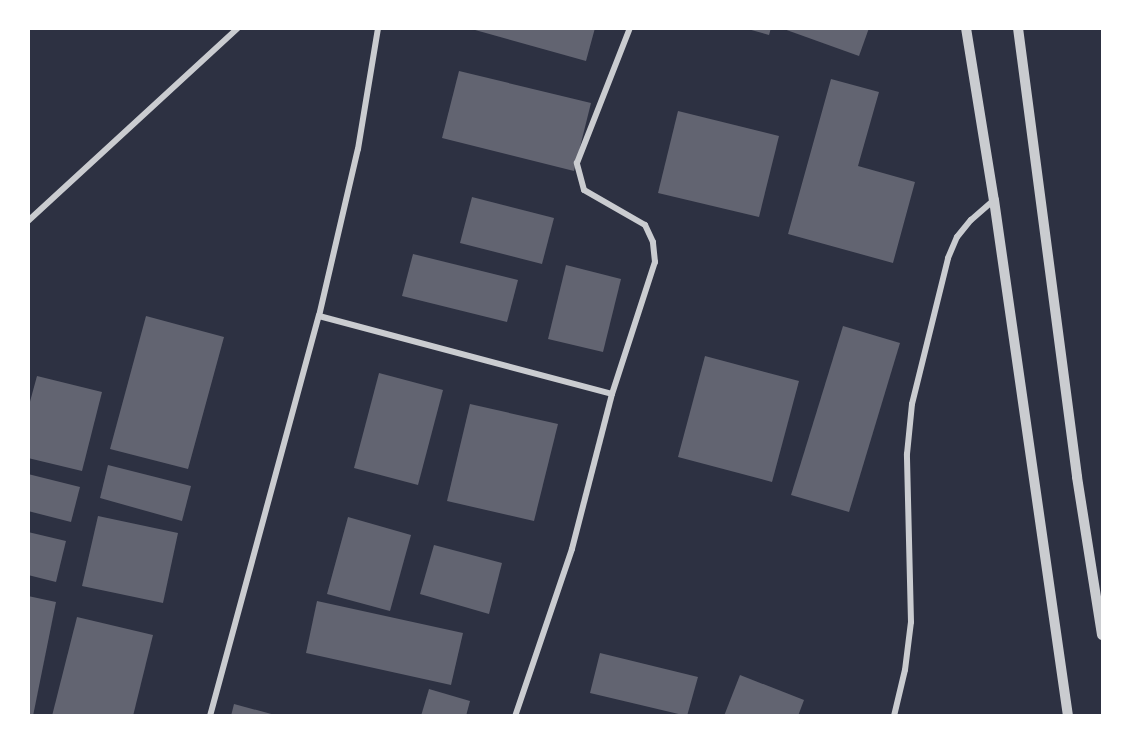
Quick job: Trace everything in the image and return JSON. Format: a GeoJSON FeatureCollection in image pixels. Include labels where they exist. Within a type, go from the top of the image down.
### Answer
{"type":"FeatureCollection","features":[{"type":"Feature","properties":{"kind":"street"},"geometry":{"type":"LineString","coordinates":[[28,221],[238,28]]}},
{"type":"Feature","properties":{"kind":"street"},"geometry":{"type":"LineString","coordinates":[[210,716],[320,316],[358,149],[378,28]]}},
{"type":"Feature","properties":{"kind":"street"},"geometry":{"type":"LineString","coordinates":[[515,716],[572,549],[612,394],[656,262],[653,242],[645,225],[584,190],[577,163],[630,28]]}},
{"type":"Feature","properties":{"kind":"street"},"geometry":{"type":"LineString","coordinates":[[966,28],[994,200],[1068,716]]}},
{"type":"Feature","properties":{"kind":"street"},"geometry":{"type":"LineString","coordinates":[[1018,28],[1075,466],[1102,635]]}},
{"type":"Feature","properties":{"kind":"street"},"geometry":{"type":"LineString","coordinates":[[894,716],[905,670],[911,622],[907,454],[912,404],[948,258],[957,237],[971,220],[994,200]]}},
{"type":"Feature","properties":{"kind":"street"},"geometry":{"type":"LineString","coordinates":[[320,316],[612,394]]}},
{"type":"Feature","properties":{"kind":"building"},"geometry":{"type":"Polygon","coordinates":[[[468,28],[595,28],[586,61],[468,28]]]}},
{"type":"Feature","properties":{"kind":"building"},"geometry":{"type":"Polygon","coordinates":[[[744,28],[771,28],[769,35],[744,28]]]}},
{"type":"Feature","properties":{"kind":"building"},"geometry":{"type":"Polygon","coordinates":[[[781,28],[869,28],[859,56],[781,28]]]}},
{"type":"Feature","properties":{"kind":"building"},"geometry":{"type":"Polygon","coordinates":[[[459,71],[591,103],[574,171],[442,138],[459,71]]]}},
{"type":"Feature","properties":{"kind":"building"},"geometry":{"type":"Polygon","coordinates":[[[831,79],[879,92],[858,166],[915,182],[893,263],[788,234],[831,79]]]}},
{"type":"Feature","properties":{"kind":"building"},"geometry":{"type":"Polygon","coordinates":[[[678,111],[779,136],[759,217],[658,193],[678,111]]]}},
{"type":"Feature","properties":{"kind":"building"},"geometry":{"type":"Polygon","coordinates":[[[472,197],[554,218],[542,264],[460,243],[472,197]]]}},
{"type":"Feature","properties":{"kind":"building"},"geometry":{"type":"Polygon","coordinates":[[[413,254],[518,280],[507,322],[402,296],[413,254]]]}},
{"type":"Feature","properties":{"kind":"building"},"geometry":{"type":"Polygon","coordinates":[[[566,265],[621,279],[603,352],[548,339],[566,265]]]}},
{"type":"Feature","properties":{"kind":"building"},"geometry":{"type":"Polygon","coordinates":[[[146,316],[224,337],[188,469],[110,449],[146,316]]]}},
{"type":"Feature","properties":{"kind":"building"},"geometry":{"type":"Polygon","coordinates":[[[843,326],[900,343],[849,512],[791,495],[843,326]]]}},
{"type":"Feature","properties":{"kind":"building"},"geometry":{"type":"Polygon","coordinates":[[[705,356],[799,381],[772,482],[678,457],[705,356]]]}},
{"type":"Feature","properties":{"kind":"building"},"geometry":{"type":"Polygon","coordinates":[[[379,373],[443,390],[418,485],[354,468],[379,373]]]}},
{"type":"Feature","properties":{"kind":"building"},"geometry":{"type":"Polygon","coordinates":[[[37,376],[102,392],[82,471],[28,458],[28,409],[37,376]]]}},
{"type":"Feature","properties":{"kind":"building"},"geometry":{"type":"Polygon","coordinates":[[[470,404],[558,424],[534,521],[447,501],[470,404]]]}},
{"type":"Feature","properties":{"kind":"building"},"geometry":{"type":"Polygon","coordinates":[[[108,465],[191,486],[182,521],[100,498],[108,465]]]}},
{"type":"Feature","properties":{"kind":"building"},"geometry":{"type":"Polygon","coordinates":[[[28,474],[80,487],[71,522],[28,511],[28,474]]]}},
{"type":"Feature","properties":{"kind":"building"},"geometry":{"type":"Polygon","coordinates":[[[98,516],[178,533],[163,603],[82,586],[98,516]]]}},
{"type":"Feature","properties":{"kind":"building"},"geometry":{"type":"Polygon","coordinates":[[[348,517],[411,535],[390,611],[327,594],[348,517]]]}},
{"type":"Feature","properties":{"kind":"building"},"geometry":{"type":"Polygon","coordinates":[[[28,532],[66,541],[56,582],[28,575],[28,532]]]}},
{"type":"Feature","properties":{"kind":"building"},"geometry":{"type":"Polygon","coordinates":[[[434,545],[502,563],[489,614],[420,594],[434,545]]]}},
{"type":"Feature","properties":{"kind":"building"},"geometry":{"type":"Polygon","coordinates":[[[28,596],[56,602],[33,716],[28,716],[28,596]]]}},
{"type":"Feature","properties":{"kind":"building"},"geometry":{"type":"Polygon","coordinates":[[[317,601],[463,633],[451,685],[306,653],[317,601]]]}},
{"type":"Feature","properties":{"kind":"building"},"geometry":{"type":"Polygon","coordinates":[[[77,617],[153,635],[133,716],[52,716],[77,617]]]}},
{"type":"Feature","properties":{"kind":"building"},"geometry":{"type":"Polygon","coordinates":[[[600,653],[698,677],[687,716],[590,693],[600,653]]]}},
{"type":"Feature","properties":{"kind":"building"},"geometry":{"type":"Polygon","coordinates":[[[740,675],[804,700],[798,716],[724,716],[740,675]]]}},
{"type":"Feature","properties":{"kind":"building"},"geometry":{"type":"Polygon","coordinates":[[[429,689],[470,701],[466,716],[421,716],[429,689]]]}},
{"type":"Feature","properties":{"kind":"building"},"geometry":{"type":"Polygon","coordinates":[[[234,704],[275,715],[275,716],[231,716],[234,704]]]}}]}
